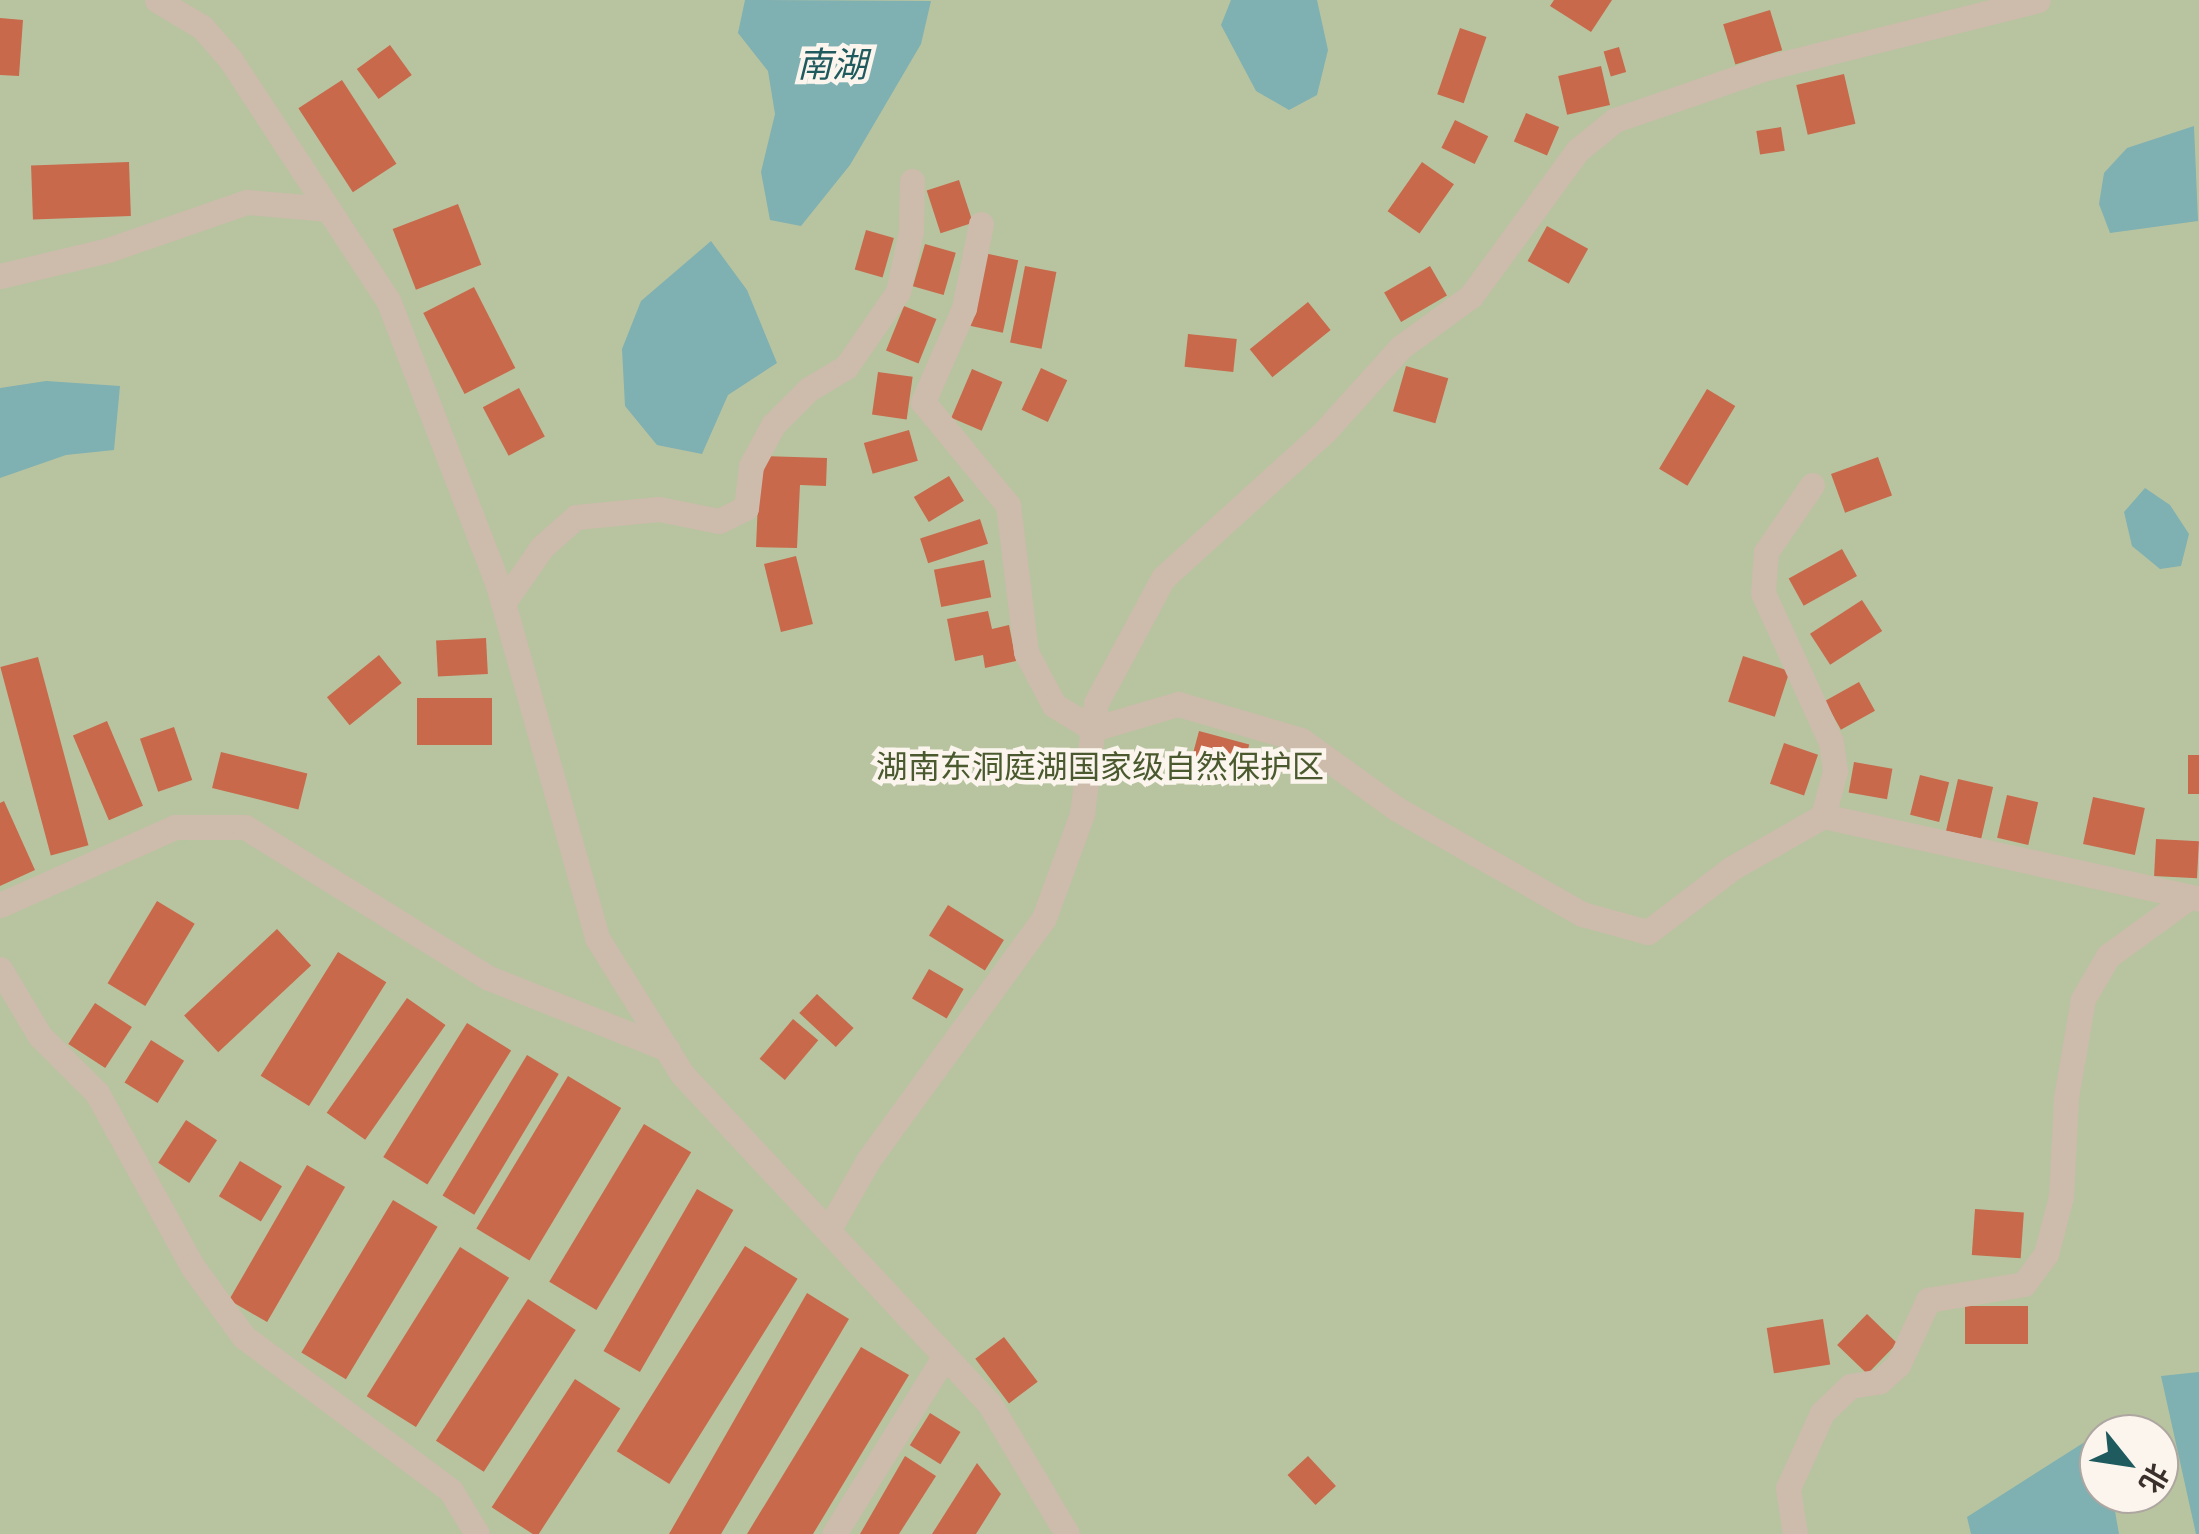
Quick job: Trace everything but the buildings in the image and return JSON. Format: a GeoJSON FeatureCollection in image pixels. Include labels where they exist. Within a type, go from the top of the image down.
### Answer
{"type":"FeatureCollection","features":[{"type":"Feature","properties":{"kind":"street"},"geometry":{"type":"LineString","coordinates":[[157,0],[202,27],[230,59],[388,300],[503,603],[597,938],[682,1074],[830,1228],[989,1403],[1066,1534]]}},
{"type":"Feature","properties":{"kind":"street"},"geometry":{"type":"LineString","coordinates":[[830,1228],[869,1159],[1044,918],[1082,814],[1096,704],[1163,578],[1326,430],[1402,347],[1472,296],[1578,150],[1615,120],[1766,68],[2038,0]]}},
{"type":"Feature","properties":{"kind":"street"},"geometry":{"type":"LineString","coordinates":[[503,603],[542,548],[576,516],[659,509],[719,522],[746,508],[751,466],[773,425],[809,389],[846,367],[898,292],[912,230],[912,181]]}},
{"type":"Feature","properties":{"kind":"street"},"geometry":{"type":"LineString","coordinates":[[0,276],[108,250],[247,202],[330,209]]}},
{"type":"Feature","properties":{"kind":"street"},"geometry":{"type":"LineString","coordinates":[[981,224],[964,308],[923,402],[1008,505],[1026,652],[1054,705],[1092,729],[1178,704],[1301,740],[1397,809],[1564,905],[1648,932],[1732,868],[1823,816],[2194,899]]}},
{"type":"Feature","properties":{"kind":"street"},"geometry":{"type":"LineString","coordinates":[[1812,484],[1766,552],[1762,593],[1832,742],[1835,771],[1823,816]]}},
{"type":"Feature","properties":{"kind":"street"},"geometry":{"type":"LineString","coordinates":[[0,905],[175,827],[245,827],[490,978],[667,1049]]}},
{"type":"Feature","properties":{"kind":"street"},"geometry":{"type":"LineString","coordinates":[[1795,1534],[1788,1488],[1822,1413],[1850,1386],[1880,1380],[1898,1365],[1928,1300],[2024,1284],[2046,1254],[2061,1197],[2066,1098],[2084,999],[2108,956],[2194,899]]}},
{"type":"Feature","properties":{"kind":"street"},"geometry":{"type":"LineString","coordinates":[[0,969],[40,1036],[97,1093],[192,1266],[244,1337],[451,1491],[477,1534]]}},
{"type":"Feature","properties":{"kind":"street"},"geometry":{"type":"LineString","coordinates":[[834,1534],[946,1356]]}},
{"type":"Feature","properties":{"kind":"green space","name":"湖南东洞庭湖国家级自然保护区"},"geometry":{"type":"Polygon","coordinates":[[[0,0],[2199,0],[2199,1534],[0,1534],[0,0]]]}},
{"type":"Feature","properties":{"kind":"water","name":"南湖"},"geometry":{"type":"Polygon","coordinates":[[[745,0],[931,1],[921,44],[850,165],[801,226],[770,220],[761,172],[775,114],[768,71],[738,33],[745,0]]]}},
{"type":"Feature","properties":{"kind":"water"},"geometry":{"type":"Polygon","coordinates":[[[1231,0],[1317,0],[1328,50],[1317,95],[1289,110],[1256,91],[1221,25],[1231,0]]]}},
{"type":"Feature","properties":{"kind":"water"},"geometry":{"type":"Polygon","coordinates":[[[2194,126],[2198,221],[2110,233],[2099,204],[2104,173],[2127,148],[2194,126]]]}},
{"type":"Feature","properties":{"kind":"water"},"geometry":{"type":"Polygon","coordinates":[[[711,241],[747,290],[777,363],[728,395],[702,454],[657,445],[625,406],[622,349],[641,301],[711,241]]]}},
{"type":"Feature","properties":{"kind":"water"},"geometry":{"type":"Polygon","coordinates":[[[46,381],[120,386],[114,450],[66,455],[0,478],[0,388],[46,381]]]}},
{"type":"Feature","properties":{"kind":"water"},"geometry":{"type":"Polygon","coordinates":[[[2145,488],[2170,505],[2189,534],[2181,566],[2160,569],[2132,546],[2124,512],[2145,488]]]}},
{"type":"Feature","properties":{"kind":"water"},"geometry":{"type":"Polygon","coordinates":[[[2199,1372],[2199,1534],[2179,1457],[2179,1414],[2169,1414],[2161,1376],[2199,1372]]]}},
{"type":"Feature","properties":{"kind":"water"},"geometry":{"type":"Polygon","coordinates":[[[2079,1446],[2079,1514],[2116,1514],[2119,1534],[1971,1534],[1967,1517],[2079,1446]]]}}]}
